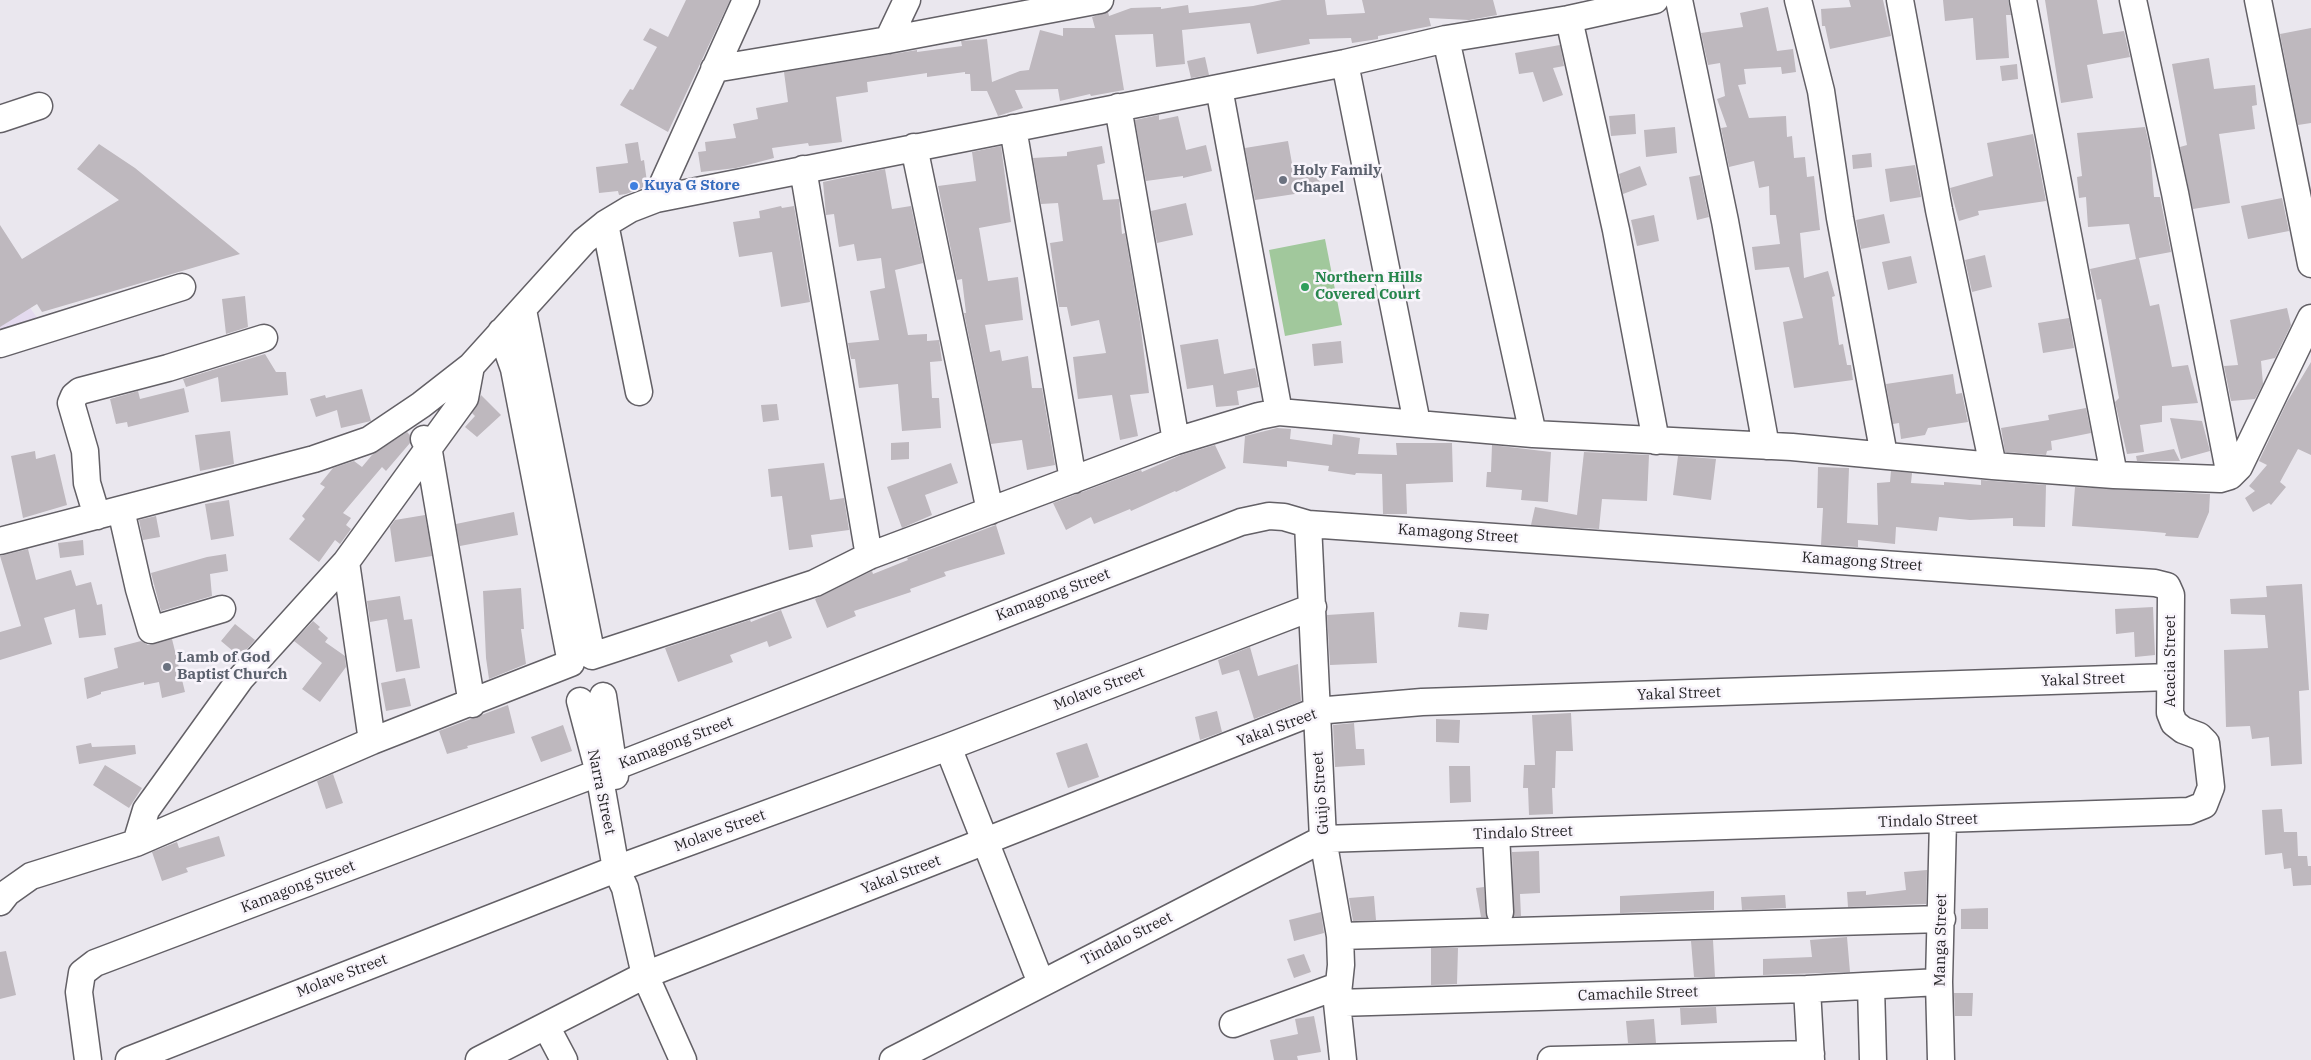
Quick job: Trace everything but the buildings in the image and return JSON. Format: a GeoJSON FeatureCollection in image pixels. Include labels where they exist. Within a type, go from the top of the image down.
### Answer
{"type":"FeatureCollection","features":[{"type":"Feature","properties":{"kind":"street"},"geometry":{"type":"LineString","coordinates":[[656,199],[746,0]]}},
{"type":"Feature","properties":{"kind":"street"},"geometry":{"type":"LineString","coordinates":[[888,40],[906,0]]}},
{"type":"Feature","properties":{"kind":"street"},"geometry":{"type":"LineString","coordinates":[[714,69],[888,40],[1100,0]]}},
{"type":"Feature","properties":{"kind":"street"},"geometry":{"type":"LineString","coordinates":[[0,541],[314,459],[369,440],[471,366],[523,310],[568,256],[605,224],[630,209],[656,199],[1345,63],[1446,39],[1570,19],[1655,0]]}},
{"type":"Feature","properties":{"kind":"street"},"geometry":{"type":"LineString","coordinates":[[1679,0],[1724,221],[1766,446]]}},
{"type":"Feature","properties":{"kind":"street"},"geometry":{"type":"LineString","coordinates":[[1798,0],[1821,91],[1840,218],[1884,455]]}},
{"type":"Feature","properties":{"kind":"street"},"geometry":{"type":"LineString","coordinates":[[1900,0],[1939,210],[1993,466]]}},
{"type":"Feature","properties":{"kind":"street"},"geometry":{"type":"LineString","coordinates":[[2023,0],[2114,475]]}},
{"type":"Feature","properties":{"kind":"street"},"geometry":{"type":"LineString","coordinates":[[2133,0],[2177,203],[2230,476]]}},
{"type":"Feature","properties":{"kind":"street"},"geometry":{"type":"LineString","coordinates":[[2258,0],[2311,264]]}},
{"type":"Feature","properties":{"kind":"street"},"geometry":{"type":"LineString","coordinates":[[1570,19],[1616,230],[1656,441]]}},
{"type":"Feature","properties":{"kind":"street"},"geometry":{"type":"LineString","coordinates":[[1446,39],[1533,434]]}},
{"type":"Feature","properties":{"kind":"street"},"geometry":{"type":"LineString","coordinates":[[1345,63],[1417,423]]}},
{"type":"Feature","properties":{"kind":"street"},"geometry":{"type":"LineString","coordinates":[[1218,88],[1279,412]]}},
{"type":"Feature","properties":{"kind":"street"},"geometry":{"type":"LineString","coordinates":[[0,120],[39,106]]}},
{"type":"Feature","properties":{"kind":"street"},"geometry":{"type":"LineString","coordinates":[[1118,107],[1176,441]]}},
{"type":"Feature","properties":{"kind":"street"},"geometry":{"type":"LineString","coordinates":[[1013,128],[1073,480]]}},
{"type":"Feature","properties":{"kind":"street"},"geometry":{"type":"LineString","coordinates":[[914,147],[990,511]]}},
{"type":"Feature","properties":{"kind":"street"},"geometry":{"type":"LineString","coordinates":[[803,169],[869,556]]}},
{"type":"Feature","properties":{"kind":"street"},"geometry":{"type":"LineString","coordinates":[[605,224],[639,392]]}},
{"type":"Feature","properties":{"kind":"street"},"geometry":{"type":"LineString","coordinates":[[0,344],[182,287]]}},
{"type":"Feature","properties":{"kind":"street"},"geometry":{"type":"LineString","coordinates":[[523,310],[582,660]]}},
{"type":"Feature","properties":{"kind":"street"},"geometry":{"type":"LineString","coordinates":[[0,902],[7,893],[31,876],[136,842],[372,741],[582,660],[815,583],[869,556],[1176,441],[1260,416],[1279,412],[1533,434],[1766,446],[2114,475],[2220,479],[2230,476],[2239,467],[2311,318]]}},
{"type":"Feature","properties":{"kind":"street"},"geometry":{"type":"LineString","coordinates":[[501,332],[514,369],[582,660]]}},
{"type":"Feature","properties":{"kind":"street"},"geometry":{"type":"LineString","coordinates":[[222,609],[151,630],[139,589],[109,513],[87,483],[85,451],[71,402],[80,391],[168,368],[264,338]]}},
{"type":"Feature","properties":{"kind":"street"},"geometry":{"type":"LineString","coordinates":[[136,842],[146,810],[240,678],[346,562],[428,446],[465,398],[471,366]]}},
{"type":"Feature","properties":{"kind":"street"},"geometry":{"type":"LineString","coordinates":[[410,411],[428,446],[472,704]]}},
{"type":"Feature","properties":{"kind":"street","name":"Kamagong Street"},"geometry":{"type":"LineString","coordinates":[[88,1060],[79,992],[82,973],[95,963],[606,770],[1241,522],[1269,516],[1284,517],[1308,524],[2155,582],[2167,586]]}},
{"type":"Feature","properties":{"kind":"street","name":"Guijo Street"},"geometry":{"type":"LineString","coordinates":[[1308,524],[1323,839],[1340,936],[1341,964],[1337,995],[1344,1060]]}},
{"type":"Feature","properties":{"kind":"street"},"geometry":{"type":"LineString","coordinates":[[346,562],[372,741]]}},
{"type":"Feature","properties":{"kind":"street","name":"Acacia Street"},"geometry":{"type":"LineString","coordinates":[[2167,586],[2171,595],[2170,713],[2174,723],[2182,730],[2199,736],[2206,743],[2211,787],[2204,805]]}},
{"type":"Feature","properties":{"kind":"street","name":"Molave Street"},"geometry":{"type":"LineString","coordinates":[[129,1060],[1313,607]]}},
{"type":"Feature","properties":{"kind":"street"},"geometry":{"type":"LineString","coordinates":[[599,659],[609,670],[610,684],[591,698],[568,691],[565,684],[567,669],[582,660],[599,659]]}},
{"type":"Feature","properties":{"kind":"street","name":"Yakal Street"},"geometry":{"type":"LineString","coordinates":[[479,1060],[645,975],[1316,711],[1422,702],[2170,677]]}},
{"type":"Feature","properties":{"kind":"street","name":"Narra Street"},"geometry":{"type":"LineString","coordinates":[[591,698],[645,975],[683,1060]]}},
{"type":"Feature","properties":{"kind":"street"},"geometry":{"type":"LineString","coordinates":[[948,746],[1041,983]]}},
{"type":"Feature","properties":{"kind":"street","name":"Tindalo Street"},"geometry":{"type":"LineString","coordinates":[[894,1060],[1323,839],[2189,811],[2204,805]]}},
{"type":"Feature","properties":{"kind":"street","name":"Manga Street"},"geometry":{"type":"LineString","coordinates":[[1941,1060],[1939,982],[1942,919],[1942,820]]}},
{"type":"Feature","properties":{"kind":"street"},"geometry":{"type":"LineString","coordinates":[[1496,834],[1500,912]]}},
{"type":"Feature","properties":{"kind":"street"},"geometry":{"type":"LineString","coordinates":[[1340,936],[1942,919]]}},
{"type":"Feature","properties":{"kind":"street","name":"Camachile Street"},"geometry":{"type":"LineString","coordinates":[[1233,1024],[1337,995],[1807,989],[1939,982]]}},
{"type":"Feature","properties":{"kind":"street"},"geometry":{"type":"LineString","coordinates":[[1871,986],[1873,1060]]}},
{"type":"Feature","properties":{"kind":"street"},"geometry":{"type":"LineString","coordinates":[[1551,1060],[1811,1057],[1807,989]]}},
{"type":"Feature","properties":{"kind":"street"},"geometry":{"type":"LineString","coordinates":[[546,1026],[564,1060]]}},
{"type":"Feature","properties":{"kind":"shaded area"},"geometry":{"type":"Polygon","coordinates":[[[0,265],[40,322],[0,333],[0,265]]]}},
{"type":"Feature","properties":{"kind":"green space","name":"Northern Hills Covered Court"},"geometry":{"type":"Polygon","coordinates":[[[1325,239],[1342,325],[1285,336],[1269,250],[1325,239]]]}},
{"type":"Feature","properties":{"kind":"place","name":"Holy Family Chapel"},"geometry":{"type":"Point","coordinates":[1283,180]}},
{"type":"Feature","properties":{"kind":"place","name":"Kuya G Store"},"geometry":{"type":"Point","coordinates":[634,186]}},
{"type":"Feature","properties":{"kind":"place","name":"Northern Hills Covered Court"},"geometry":{"type":"Point","coordinates":[1305,287]}},
{"type":"Feature","properties":{"kind":"place","name":"Lamb of God Baptist Church"},"geometry":{"type":"Point","coordinates":[167,667]}}]}
